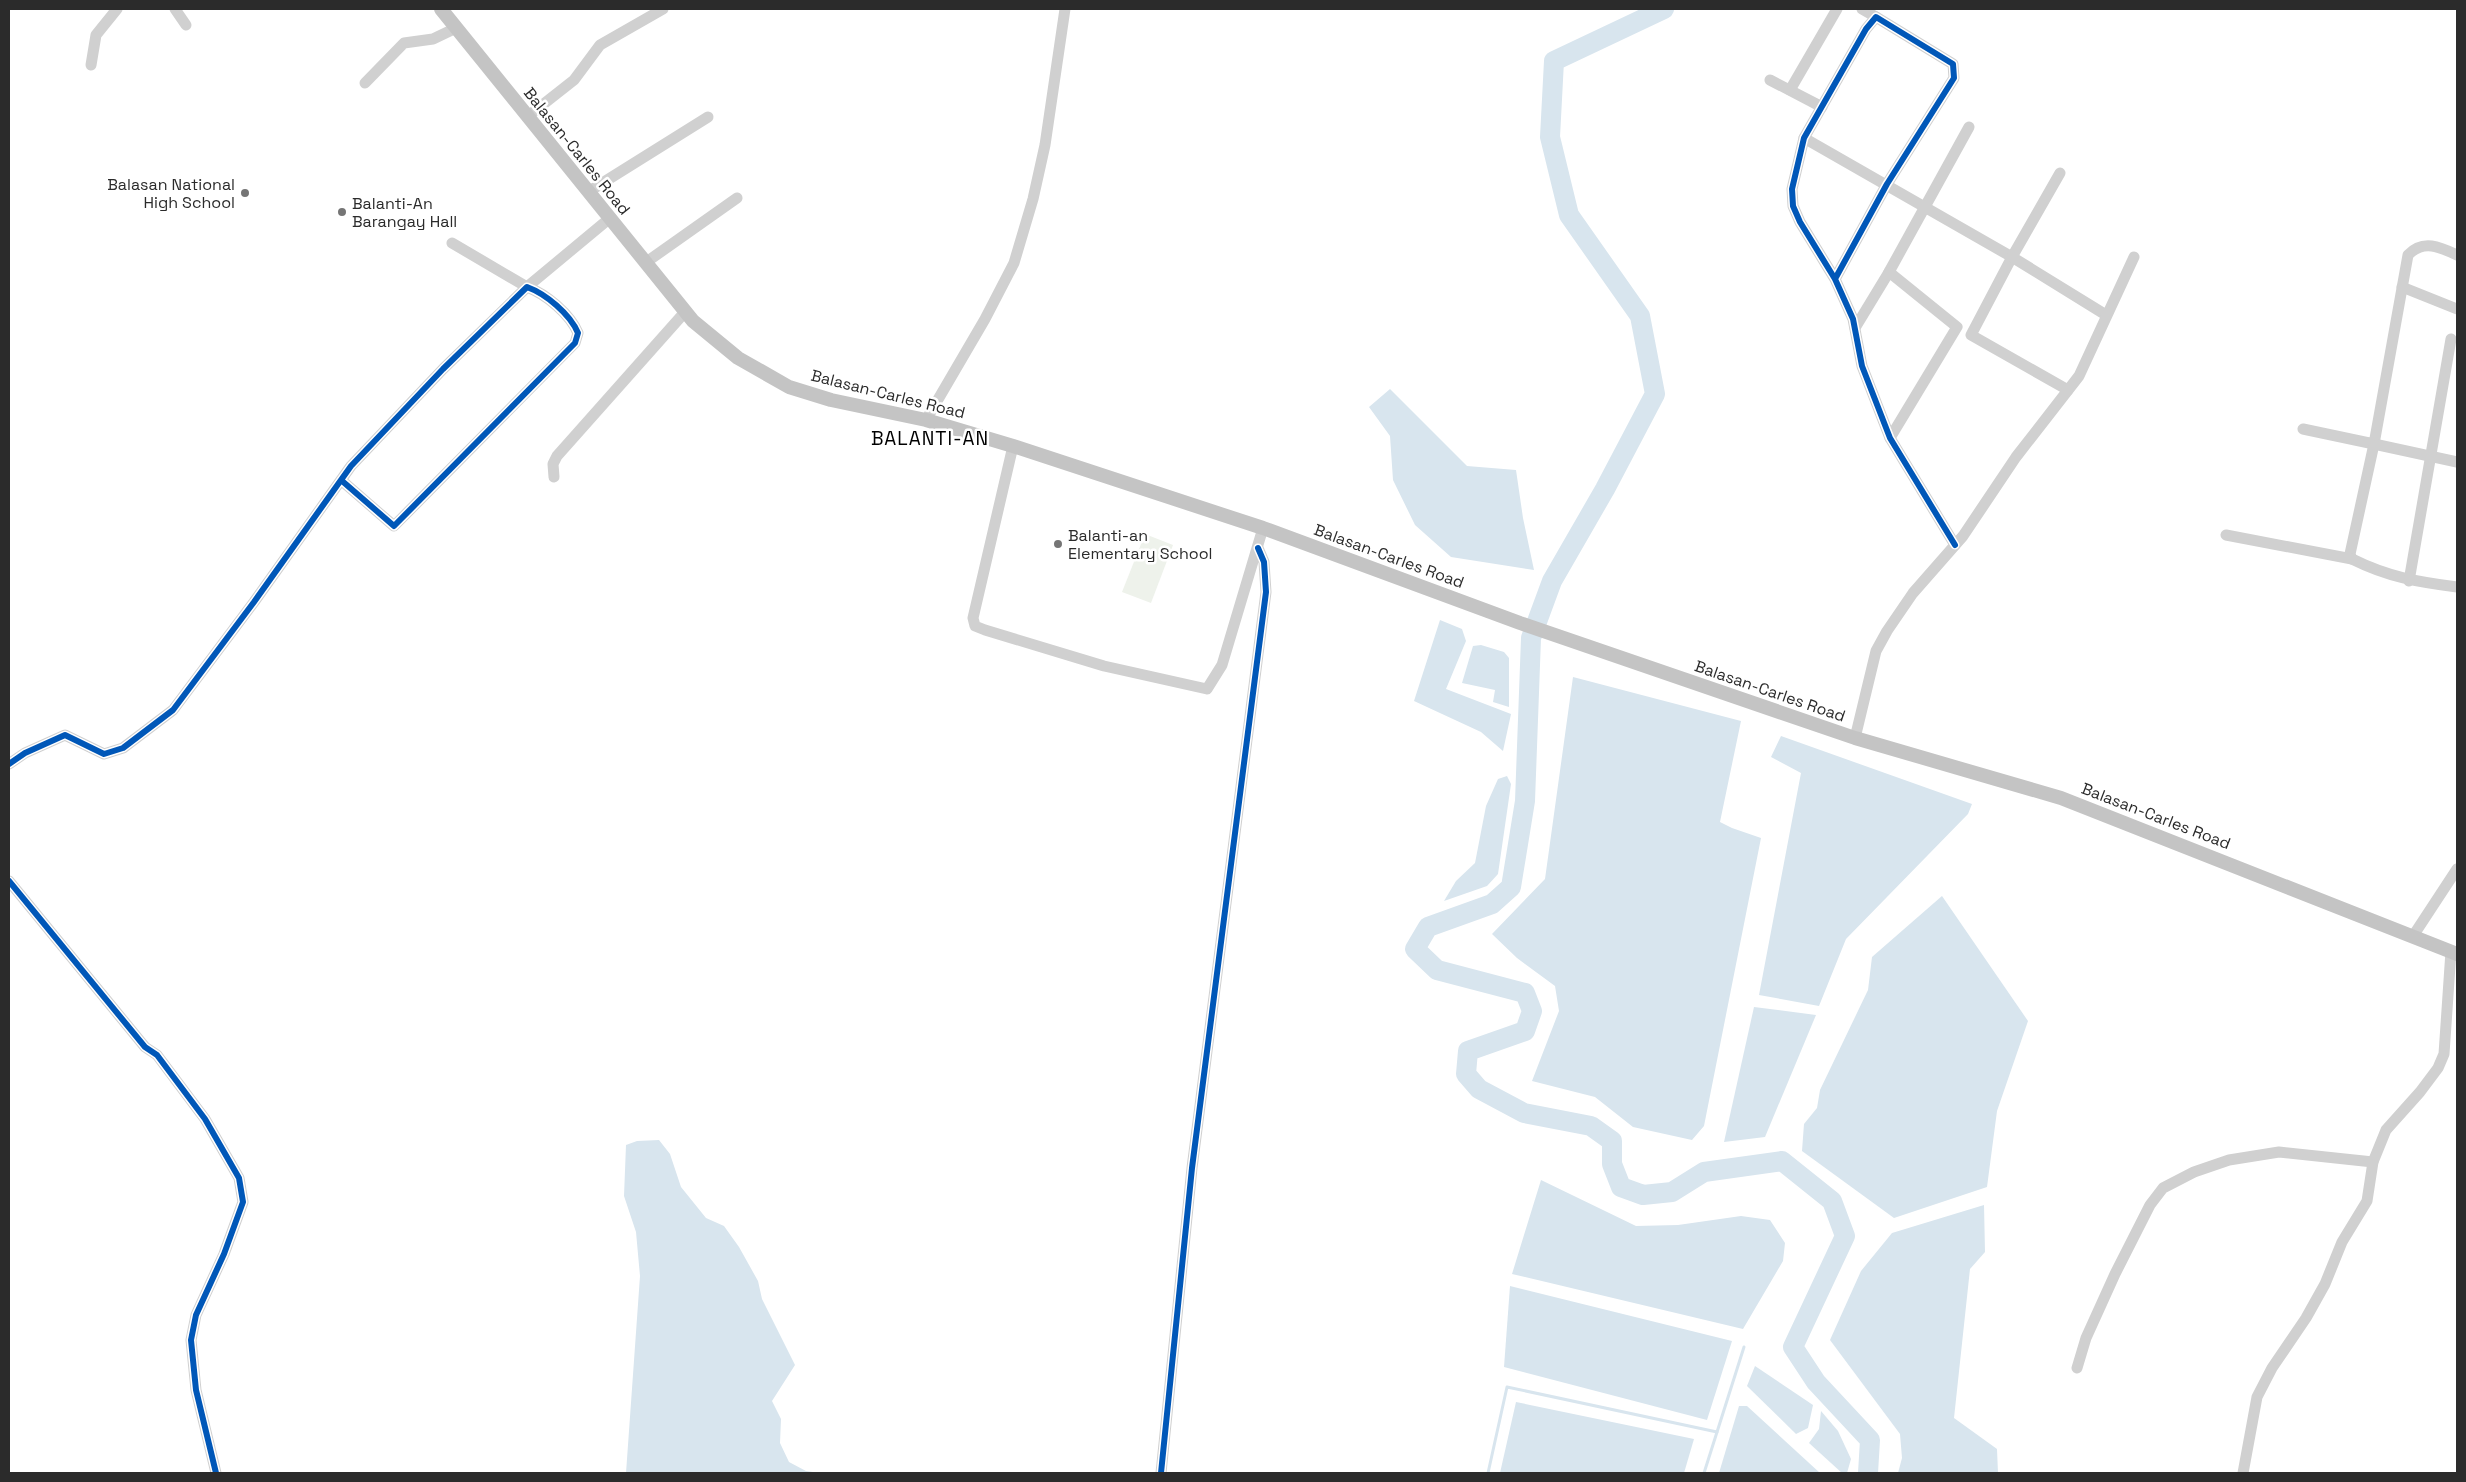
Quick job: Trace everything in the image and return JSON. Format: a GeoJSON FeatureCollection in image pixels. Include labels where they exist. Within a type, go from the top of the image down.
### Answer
{"type":"FeatureCollection","features":[{"type":"Feature","properties":{"kind":"main road","name":"Balasan-Carles Road"},"geometry":{"type":"LineString","coordinates":[[441,9],[693,321],[738,358],[789,387],[831,400],[926,420],[1013,446],[1263,528],[1520,623],[1854,738],[2061,798],[2454,952]]}},
{"type":"Feature","properties":{"kind":"street"},"geometry":{"type":"LineString","coordinates":[[92,65],[96,35],[116,9]]}},
{"type":"Feature","properties":{"kind":"street"},"geometry":{"type":"LineString","coordinates":[[175,9],[186,25]]}},
{"type":"Feature","properties":{"kind":"street"},"geometry":{"type":"LineString","coordinates":[[527,117],[574,80],[600,45],[663,9]]}},
{"type":"Feature","properties":{"kind":"street"},"geometry":{"type":"LineString","coordinates":[[926,420],[985,319],[1014,263],[1033,199],[1045,145],[1065,9]]}},
{"type":"Feature","properties":{"kind":"street"},"geometry":{"type":"LineString","coordinates":[[1790,90],[1837,9]]}},
{"type":"Feature","properties":{"kind":"street"},"geometry":{"type":"LineString","coordinates":[[1835,278],[1887,184],[1954,78],[1953,64],[1862,9]]}},
{"type":"Feature","properties":{"kind":"street"},"geometry":{"type":"LineString","coordinates":[[1876,17],[1866,29],[1804,138],[1792,189],[1793,206],[1800,222],[1835,278],[1855,328],[1862,366],[1890,438],[1955,545]]}},
{"type":"Feature","properties":{"kind":"street"},"geometry":{"type":"LineString","coordinates":[[365,83],[404,43],[433,39],[456,28]]}},
{"type":"Feature","properties":{"kind":"street"},"geometry":{"type":"LineString","coordinates":[[1770,80],[1822,107]]}},
{"type":"Feature","properties":{"kind":"street"},"geometry":{"type":"LineString","coordinates":[[588,192],[708,116]]}},
{"type":"Feature","properties":{"kind":"street"},"geometry":{"type":"LineString","coordinates":[[1855,328],[1926,207],[1969,127]]}},
{"type":"Feature","properties":{"kind":"street"},"geometry":{"type":"LineString","coordinates":[[1804,138],[2012,257],[2106,315]]}},
{"type":"Feature","properties":{"kind":"street"},"geometry":{"type":"LineString","coordinates":[[1971,335],[2012,257],[2060,173]]}},
{"type":"Feature","properties":{"kind":"street"},"geometry":{"type":"LineString","coordinates":[[645,263],[737,198]]}},
{"type":"Feature","properties":{"kind":"street"},"geometry":{"type":"LineString","coordinates":[[9,764],[25,753],[65,735],[104,754],[123,748],[172,710],[351,466],[442,369],[527,287],[610,218]]}},
{"type":"Feature","properties":{"kind":"street"},"geometry":{"type":"LineString","coordinates":[[341,480],[394,526],[575,343],[578,333],[575,325],[540,292],[527,287],[452,244]]}},
{"type":"Feature","properties":{"kind":"street"},"geometry":{"type":"LineString","coordinates":[[2352,559],[2350,554],[2374,444],[2408,255],[2414,249],[2425,245],[2440,247],[2457,255]]}},
{"type":"Feature","properties":{"kind":"street"},"geometry":{"type":"LineString","coordinates":[[1854,738],[1876,651],[1913,593],[1955,545],[2016,457],[2079,376],[2134,257]]}},
{"type":"Feature","properties":{"kind":"street"},"geometry":{"type":"LineString","coordinates":[[1889,272],[1956,327],[2068,390]]}},
{"type":"Feature","properties":{"kind":"street"},"geometry":{"type":"LineString","coordinates":[[2402,287],[2457,309]]}},
{"type":"Feature","properties":{"kind":"street"},"geometry":{"type":"LineString","coordinates":[[554,477],[553,464],[557,456],[685,312]]}},
{"type":"Feature","properties":{"kind":"street"},"geometry":{"type":"LineString","coordinates":[[1890,438],[1956,327]]}},
{"type":"Feature","properties":{"kind":"street"},"geometry":{"type":"LineString","coordinates":[[2409,581],[2429,456],[2451,339]]}},
{"type":"Feature","properties":{"kind":"street"},"geometry":{"type":"LineString","coordinates":[[2304,429],[2457,462]]}},
{"type":"Feature","properties":{"kind":"street"},"geometry":{"type":"LineString","coordinates":[[1013,446],[973,618],[975,626],[1104,666],[1207,689],[1222,665],[1263,528]]}},
{"type":"Feature","properties":{"kind":"street"},"geometry":{"type":"LineString","coordinates":[[2226,535],[2352,559],[2409,581],[2457,587]]}},
{"type":"Feature","properties":{"kind":"street"},"geometry":{"type":"LineString","coordinates":[[1161,1473],[1192,1168],[1266,592],[1264,562],[1258,548]]}},
{"type":"Feature","properties":{"kind":"street"},"geometry":{"type":"LineString","coordinates":[[2413,936],[2457,869]]}},
{"type":"Feature","properties":{"kind":"street"},"geometry":{"type":"LineString","coordinates":[[9,881],[145,1046],[157,1055],[204,1119],[239,1178],[243,1202],[224,1254],[196,1315],[191,1340],[196,1390],[216,1473]]}},
{"type":"Feature","properties":{"kind":"street"},"geometry":{"type":"LineString","coordinates":[[2243,1473],[2257,1397],[2272,1368],[2306,1318],[2325,1284],[2342,1242],[2367,1201],[2373,1162],[2386,1130],[2432,1076],[2444,1054],[2454,952]]}},
{"type":"Feature","properties":{"kind":"street"},"geometry":{"type":"LineString","coordinates":[[2077,1368],[2086,1338],[2115,1274],[2150,1205],[2163,1188],[2194,1172],[2229,1160],[2279,1152],[2373,1162]]}},
{"type":"Feature","properties":{"kind":"shaded area"},"geometry":{"type":"Polygon","coordinates":[[[1390,389],[1467,466],[1516,470],[1523,518],[1534,570],[1451,557],[1415,525],[1393,480],[1390,436],[1369,407],[1390,389]]]}},
{"type":"Feature","properties":{"kind":"shaded area"},"geometry":{"type":"Polygon","coordinates":[[[1145,534],[1173,545],[1151,603],[1122,592],[1145,534]]]}},
{"type":"Feature","properties":{"kind":"shaded area"},"geometry":{"type":"Polygon","coordinates":[[[1440,620],[1462,629],[1466,641],[1446,689],[1511,714],[1503,751],[1481,732],[1414,701],[1440,620]]]}},
{"type":"Feature","properties":{"kind":"shaded area"},"geometry":{"type":"Polygon","coordinates":[[[1481,645],[1504,652],[1509,658],[1509,707],[1493,702],[1495,690],[1462,683],[1473,646],[1481,645]]]}},
{"type":"Feature","properties":{"kind":"shaded area"},"geometry":{"type":"Polygon","coordinates":[[[1573,677],[1741,721],[1720,822],[1761,838],[1704,1126],[1692,1140],[1633,1127],[1595,1097],[1532,1081],[1559,1011],[1555,986],[1517,958],[1492,934],[1545,879],[1573,677]]]}},
{"type":"Feature","properties":{"kind":"shaded area"},"geometry":{"type":"Polygon","coordinates":[[[1781,736],[1972,804],[1968,814],[1846,939],[1819,1006],[1759,995],[1801,773],[1771,757],[1781,736]]]}},
{"type":"Feature","properties":{"kind":"shaded area"},"geometry":{"type":"Polygon","coordinates":[[[1507,776],[1511,784],[1498,874],[1487,886],[1444,901],[1456,881],[1475,863],[1486,806],[1498,779],[1507,776]]]}},
{"type":"Feature","properties":{"kind":"shaded area"},"geometry":{"type":"Polygon","coordinates":[[[1942,896],[2028,1021],[1997,1111],[1987,1187],[1894,1218],[1802,1151],[1804,1124],[1817,1108],[1820,1090],[1868,990],[1872,957],[1942,896]]]}},
{"type":"Feature","properties":{"kind":"shaded area"},"geometry":{"type":"Polygon","coordinates":[[[1754,1007],[1816,1015],[1765,1137],[1724,1142],[1754,1007]]]}},
{"type":"Feature","properties":{"kind":"shaded area"},"geometry":{"type":"Polygon","coordinates":[[[659,1140],[670,1154],[681,1187],[706,1218],[724,1226],[739,1247],[758,1281],[762,1299],[795,1365],[772,1401],[781,1419],[780,1443],[789,1462],[806,1471],[820,1473],[626,1473],[640,1276],[636,1232],[624,1196],[626,1145],[637,1141],[659,1140]]]}},
{"type":"Feature","properties":{"kind":"shaded area"},"geometry":{"type":"Polygon","coordinates":[[[1541,1180],[1636,1226],[1678,1225],[1741,1216],[1770,1220],[1785,1243],[1783,1261],[1743,1329],[1512,1274],[1541,1180]]]}},
{"type":"Feature","properties":{"kind":"shaded area"},"geometry":{"type":"Polygon","coordinates":[[[1984,1205],[1985,1252],[1970,1269],[1954,1418],[1997,1449],[1998,1473],[1898,1473],[1902,1458],[1900,1434],[1830,1340],[1861,1271],[1892,1233],[1984,1205]]]}},
{"type":"Feature","properties":{"kind":"shaded area"},"geometry":{"type":"Polygon","coordinates":[[[1510,1286],[1732,1341],[1707,1420],[1504,1367],[1510,1286]]]}},
{"type":"Feature","properties":{"kind":"shaded area"},"geometry":{"type":"Polygon","coordinates":[[[1755,1366],[1813,1405],[1808,1428],[1796,1434],[1747,1386],[1755,1366]]]}},
{"type":"Feature","properties":{"kind":"shaded area"},"geometry":{"type":"Polygon","coordinates":[[[1516,1402],[1694,1439],[1684,1473],[1500,1473],[1516,1402]]]}},
{"type":"Feature","properties":{"kind":"shaded area"},"geometry":{"type":"Polygon","coordinates":[[[1739,1406],[1747,1406],[1820,1473],[1719,1473],[1739,1406]]]}},
{"type":"Feature","properties":{"kind":"shaded area"},"geometry":{"type":"Polygon","coordinates":[[[1821,1411],[1838,1431],[1851,1459],[1847,1473],[1842,1473],[1809,1443],[1819,1429],[1821,1411]]]}},
{"type":"Feature","properties":{"kind":"waterway"},"geometry":{"type":"LineString","coordinates":[[1664,9],[1554,61],[1550,137],[1569,215],[1640,316],[1655,394],[1605,489],[1552,581],[1531,638],[1525,801],[1511,887],[1492,904],[1428,927],[1415,949],[1437,970],[1525,993],[1532,1011],[1525,1031],[1468,1051],[1466,1074],[1479,1089],[1524,1113],[1591,1126],[1612,1141],[1612,1164],[1621,1187],[1643,1195],[1672,1192],[1704,1172],[1782,1161],[1832,1201],[1845,1236],[1793,1347],[1816,1382],[1870,1440],[1868,1473]]}},
{"type":"Feature","properties":{"kind":"waterway"},"geometry":{"type":"LineString","coordinates":[[1704,1473],[1744,1347]]}},
{"type":"Feature","properties":{"kind":"waterway"},"geometry":{"type":"LineString","coordinates":[[1488,1473],[1507,1387],[1717,1432]]}},
{"type":"Feature","properties":{"kind":"cycle path"},"geometry":{"type":"LineString","coordinates":[[1835,279],[1887,184],[1954,78],[1953,64],[1876,17],[1866,29],[1804,138],[1792,189],[1793,206],[1800,222],[1835,279],[1853,319],[1862,366],[1890,438],[1955,545]]}},
{"type":"Feature","properties":{"kind":"cycle path"},"geometry":{"type":"LineString","coordinates":[[9,764],[25,753],[65,735],[104,754],[123,748],[173,710],[254,602],[351,466],[443,369],[527,287],[542,294],[557,306],[574,326],[578,333],[575,343],[394,526],[341,480]]}},
{"type":"Feature","properties":{"kind":"cycle path"},"geometry":{"type":"LineString","coordinates":[[1161,1473],[1192,1168],[1266,592],[1264,562],[1258,548]]}},
{"type":"Feature","properties":{"kind":"cycle path"},"geometry":{"type":"LineString","coordinates":[[9,881],[145,1047],[157,1055],[205,1119],[239,1178],[243,1202],[224,1254],[196,1315],[191,1340],[196,1390],[216,1473]]}},
{"type":"Feature","properties":{"kind":"place","name":"Balasan National High School"},"geometry":{"type":"Point","coordinates":[245,193]}},
{"type":"Feature","properties":{"kind":"place","name":"Balanti-An Barangay Hall"},"geometry":{"type":"Point","coordinates":[342,212]}},
{"type":"Feature","properties":{"kind":"place","name":"Balanti-an Elementary School"},"geometry":{"type":"Point","coordinates":[1058,544]}},
{"type":"Feature","properties":{"kind":"district","name":"BALANTI-AN"},"geometry":{"type":"Point","coordinates":[930,438]}}]}
